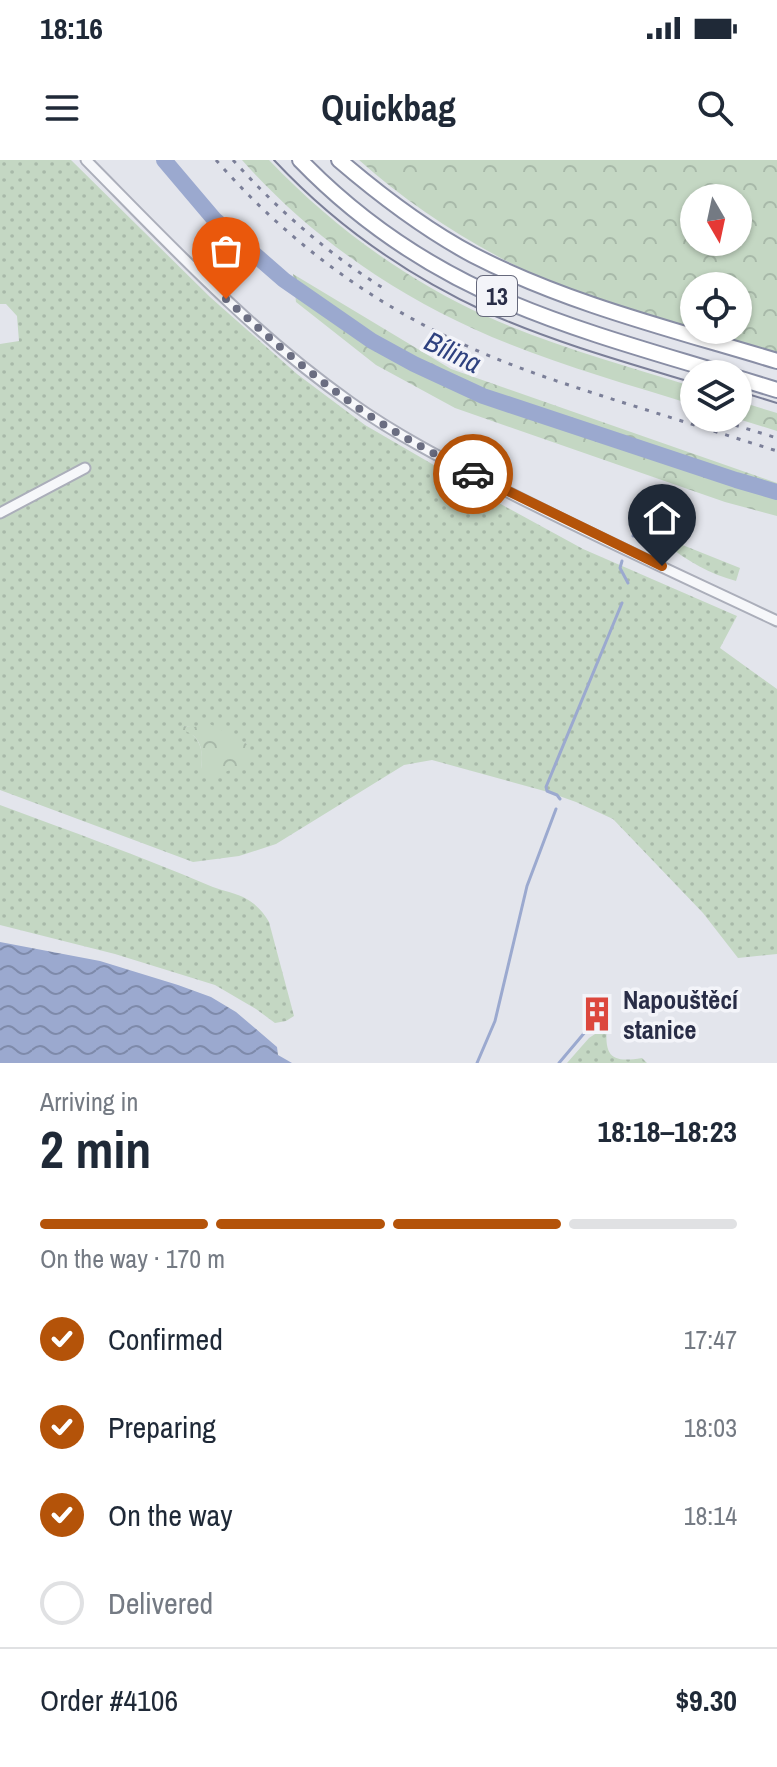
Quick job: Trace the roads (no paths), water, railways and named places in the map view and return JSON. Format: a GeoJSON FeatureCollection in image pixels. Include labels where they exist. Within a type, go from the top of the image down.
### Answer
{"type":"FeatureCollection","features":[{"type":"Feature","properties":{"kind":"highway","name":"13"},"geometry":{"type":"LineString","coordinates":[[300,160],[359,214],[456,277],[549,318],[681,360]]}},
{"type":"Feature","properties":{"kind":"highway","name":"13"},"geometry":{"type":"LineString","coordinates":[[339,160],[376,192],[424,226],[472,254],[524,278],[604,308],[777,361]]}},
{"type":"Feature","properties":{"kind":"highway"},"geometry":{"type":"LineString","coordinates":[[752,382],[777,390]]}},
{"type":"Feature","properties":{"kind":"street"},"geometry":{"type":"LineString","coordinates":[[86,160],[236,308],[311,374],[352,404],[411,440],[526,501],[777,621]]}},
{"type":"Feature","properties":{"kind":"street"},"geometry":{"type":"LineString","coordinates":[[0,513],[85,468]]}},
{"type":"Feature","properties":{"kind":"water"},"geometry":{"type":"Polygon","coordinates":[[[0,942],[100,961],[211,997],[236,1012],[277,1047],[278,1055],[292,1063],[0,1063],[0,942]]]}},
{"type":"Feature","properties":{"kind":"waterway","name":"Bílina"},"geometry":{"type":"LineString","coordinates":[[164,160],[214,219],[284,280],[372,341],[414,364],[483,396],[777,492]]}},
{"type":"Feature","properties":{"kind":"waterway"},"geometry":{"type":"LineString","coordinates":[[633,536],[637,528]]}},
{"type":"Feature","properties":{"kind":"waterway"},"geometry":{"type":"LineString","coordinates":[[622,561],[620,568],[628,583]]}},
{"type":"Feature","properties":{"kind":"waterway"},"geometry":{"type":"LineString","coordinates":[[560,799],[546,787],[622,603]]}},
{"type":"Feature","properties":{"kind":"waterway"},"geometry":{"type":"LineString","coordinates":[[477,1063],[495,1021],[527,886],[556,809]]}},
{"type":"Feature","properties":{"kind":"waterway"},"geometry":{"type":"LineString","coordinates":[[559,1063],[591,1025]]}},
{"type":"Feature","properties":{"kind":"tram line"},"geometry":{"type":"LineString","coordinates":[[274,160],[346,226],[428,282],[511,323],[680,379]]}},
{"type":"Feature","properties":{"kind":"tram line"},"geometry":{"type":"LineString","coordinates":[[752,395],[777,403]]}},
{"type":"Feature","properties":{"kind":"railway"},"geometry":{"type":"LineString","coordinates":[[216,160],[271,217],[331,267],[431,329],[540,375],[777,451]]}},
{"type":"Feature","properties":{"kind":"railway"},"geometry":{"type":"LineString","coordinates":[[233,160],[304,229],[383,288]]}},
{"type":"Feature","properties":{"kind":"railway"},"geometry":{"type":"LineString","coordinates":[[752,430],[777,438]]}},
{"type":"Feature","properties":{"kind":"place","name":"Napouštěcí stanice"},"geometry":{"type":"Point","coordinates":[597,1014]}}]}
